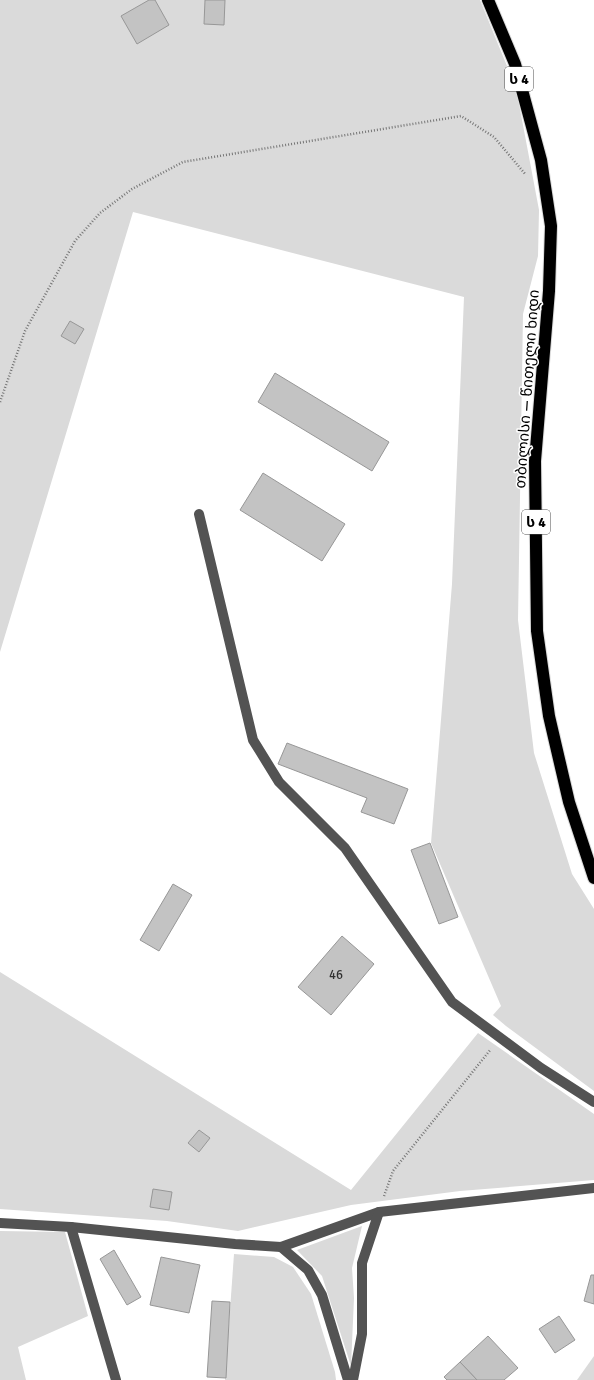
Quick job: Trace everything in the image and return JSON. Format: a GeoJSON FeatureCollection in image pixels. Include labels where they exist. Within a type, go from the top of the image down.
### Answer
{"type":"FeatureCollection","features":[{"type":"Feature","properties":{"kind":"highway","name":"თბილისი — წითელი ხიდი"},"geometry":{"type":"LineString","coordinates":[[488,0],[515,64],[541,160],[551,226],[549,291],[535,461],[537,631],[549,716],[568,802],[594,878]]}},
{"type":"Feature","properties":{"kind":"street"},"geometry":{"type":"LineString","coordinates":[[199,514],[253,740],[279,782],[345,848],[452,1002],[541,1068],[594,1102]]}},
{"type":"Feature","properties":{"kind":"street"},"geometry":{"type":"LineString","coordinates":[[0,1223],[71,1226],[235,1244],[281,1247],[379,1212],[594,1188]]}},
{"type":"Feature","properties":{"kind":"street"},"geometry":{"type":"LineString","coordinates":[[353,1380],[362,1334],[362,1263],[379,1212]]}},
{"type":"Feature","properties":{"kind":"street"},"geometry":{"type":"LineString","coordinates":[[71,1226],[116,1380]]}},
{"type":"Feature","properties":{"kind":"street"},"geometry":{"type":"LineString","coordinates":[[281,1247],[308,1270],[322,1295],[348,1380]]}},
{"type":"Feature","properties":{"kind":"path"},"geometry":{"type":"LineString","coordinates":[[0,402],[25,331],[75,241],[106,208],[132,189],[183,162],[461,116],[494,137],[528,177]]}},
{"type":"Feature","properties":{"kind":"path"},"geometry":{"type":"LineString","coordinates":[[379,1212],[393,1172],[500,1038]]}},
{"type":"Feature","properties":{"kind":"shaded area"},"geometry":{"type":"Polygon","coordinates":[[[0,0],[480,0],[516,88],[539,210],[538,256],[523,314],[518,620],[534,753],[572,874],[594,909],[594,1091],[493,1015],[501,1006],[431,843],[452,584],[464,297],[133,212],[0,652],[0,0]]]}},
{"type":"Feature","properties":{"kind":"shaded area"},"geometry":{"type":"Polygon","coordinates":[[[0,972],[351,1190],[478,1033],[594,1114],[594,1180],[460,1191],[351,1205],[238,1231],[167,1221],[0,1209],[0,972]]]}},
{"type":"Feature","properties":{"kind":"shaded area"},"geometry":{"type":"Polygon","coordinates":[[[362,1226],[352,1268],[354,1298],[351,1366],[322,1276],[297,1250],[362,1226]]]}},
{"type":"Feature","properties":{"kind":"shaded area"},"geometry":{"type":"Polygon","coordinates":[[[0,1231],[65,1232],[88,1316],[18,1347],[26,1380],[0,1380],[0,1231]]]}},
{"type":"Feature","properties":{"kind":"shaded area"},"geometry":{"type":"Polygon","coordinates":[[[234,1254],[274,1257],[293,1267],[311,1294],[335,1372],[336,1380],[225,1380],[234,1254]]]}},
{"type":"Feature","properties":{"kind":"shaded area"},"geometry":{"type":"Polygon","coordinates":[[[594,1356],[594,1380],[577,1380],[594,1356]]]}},
{"type":"Feature","properties":{"kind":"building"},"geometry":{"type":"Polygon","coordinates":[[[149,0],[155,0],[169,25],[137,44],[121,16],[149,0]]]}},
{"type":"Feature","properties":{"kind":"building"},"geometry":{"type":"Polygon","coordinates":[[[205,0],[225,0],[224,25],[204,24],[205,0]]]}},
{"type":"Feature","properties":{"kind":"building"},"geometry":{"type":"Polygon","coordinates":[[[70,321],[84,329],[75,344],[61,336],[70,321]]]}},
{"type":"Feature","properties":{"kind":"building"},"geometry":{"type":"Polygon","coordinates":[[[275,373],[389,442],[372,471],[258,402],[275,373]]]}},
{"type":"Feature","properties":{"kind":"building"},"geometry":{"type":"Polygon","coordinates":[[[263,473],[345,524],[322,561],[240,510],[263,473]]]}},
{"type":"Feature","properties":{"kind":"building"},"geometry":{"type":"Polygon","coordinates":[[[287,743],[408,789],[394,824],[361,812],[367,798],[278,764],[287,743]]]}},
{"type":"Feature","properties":{"kind":"building"},"geometry":{"type":"Polygon","coordinates":[[[430,843],[458,917],[439,924],[411,850],[430,843]]]}},
{"type":"Feature","properties":{"kind":"building"},"geometry":{"type":"Polygon","coordinates":[[[173,884],[192,895],[159,951],[140,940],[173,884]]]}},
{"type":"Feature","properties":{"kind":"building"},"geometry":{"type":"Polygon","coordinates":[[[342,936],[374,964],[331,1015],[298,987],[342,936]]]}},
{"type":"Feature","properties":{"kind":"building"},"geometry":{"type":"Polygon","coordinates":[[[199,1130],[210,1138],[199,1152],[188,1143],[199,1130]]]}},
{"type":"Feature","properties":{"kind":"building"},"geometry":{"type":"Polygon","coordinates":[[[153,1189],[172,1192],[169,1210],[150,1207],[153,1189]]]}},
{"type":"Feature","properties":{"kind":"building"},"geometry":{"type":"Polygon","coordinates":[[[114,1250],[141,1297],[127,1305],[100,1259],[114,1250]]]}},
{"type":"Feature","properties":{"kind":"building"},"geometry":{"type":"Polygon","coordinates":[[[161,1257],[200,1265],[189,1313],[150,1305],[161,1257]]]}},
{"type":"Feature","properties":{"kind":"building"},"geometry":{"type":"Polygon","coordinates":[[[591,1275],[594,1275],[594,1304],[584,1301],[591,1275]]]}},
{"type":"Feature","properties":{"kind":"building"},"geometry":{"type":"Polygon","coordinates":[[[212,1301],[230,1302],[226,1378],[207,1377],[212,1301]]]}},
{"type":"Feature","properties":{"kind":"building"},"geometry":{"type":"Polygon","coordinates":[[[559,1316],[575,1340],[555,1353],[539,1329],[559,1316]]]}},
{"type":"Feature","properties":{"kind":"building"},"geometry":{"type":"Polygon","coordinates":[[[488,1336],[518,1368],[504,1380],[477,1380],[460,1362],[488,1336]]]}},
{"type":"Feature","properties":{"kind":"building"},"geometry":{"type":"Polygon","coordinates":[[[460,1362],[477,1380],[447,1380],[444,1377],[460,1362]]]}}]}
